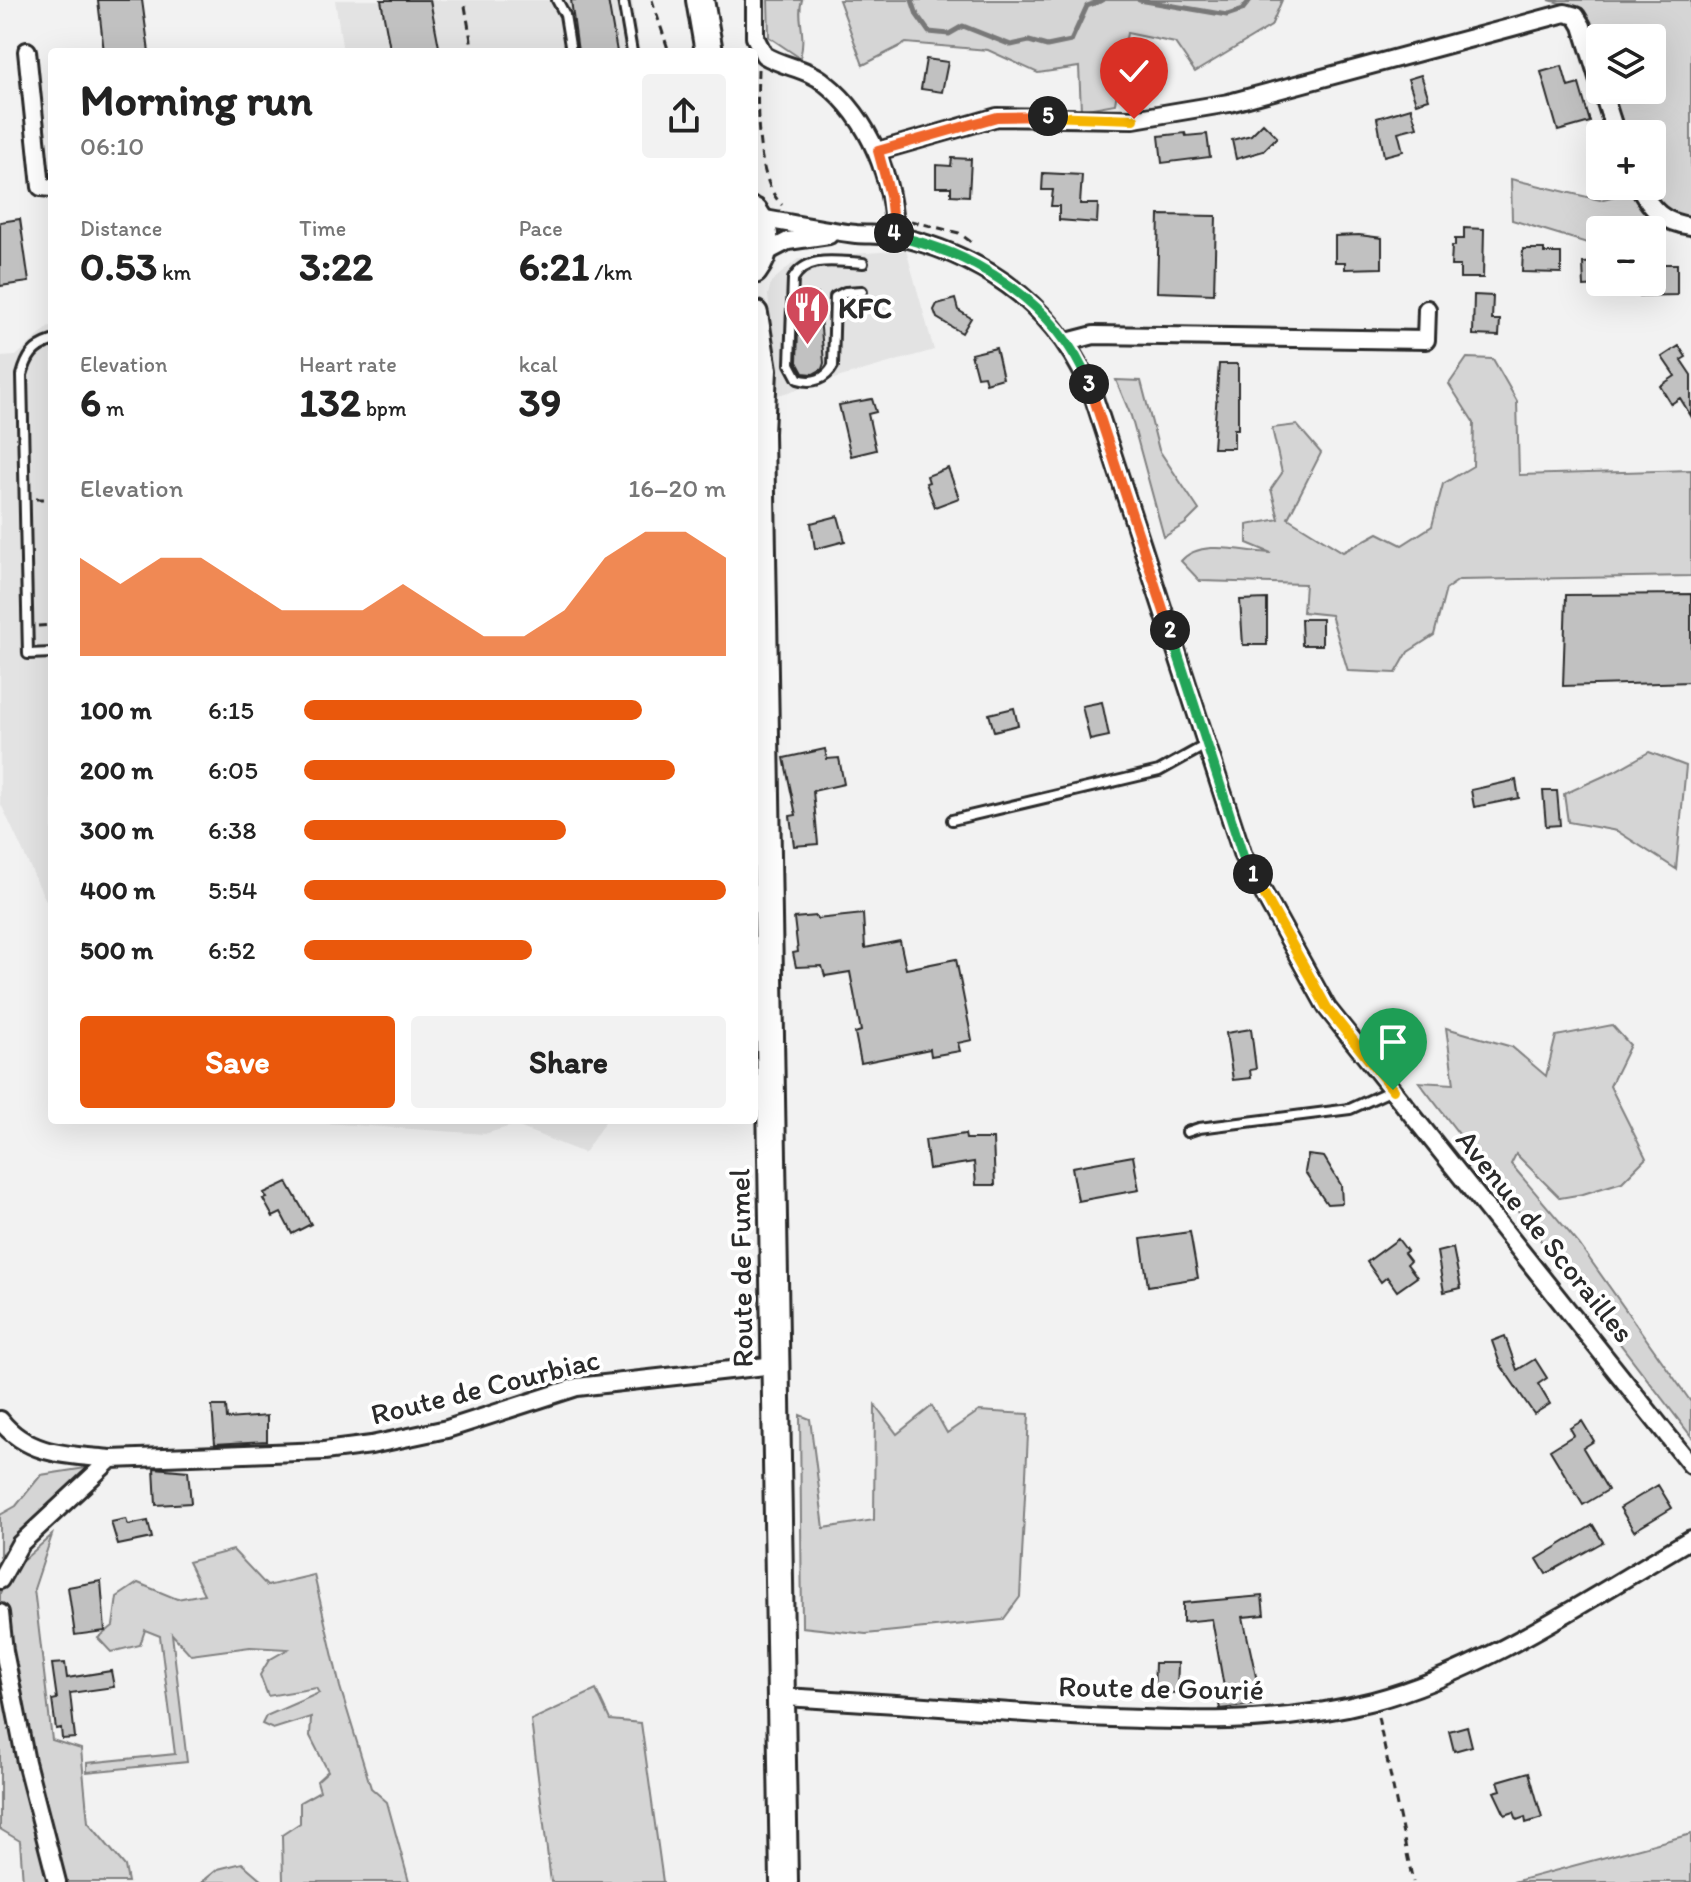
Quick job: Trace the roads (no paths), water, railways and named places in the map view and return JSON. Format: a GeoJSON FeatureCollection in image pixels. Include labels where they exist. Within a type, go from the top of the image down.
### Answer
{"type":"FeatureCollection","features":[{"type":"Feature","properties":{"kind":"main road"},"geometry":{"type":"LineString","coordinates":[[700,0],[708,48]]}},
{"type":"Feature","properties":{"kind":"main road"},"geometry":{"type":"LineString","coordinates":[[758,220],[765,238],[759,262]]}},
{"type":"Feature","properties":{"kind":"main road","name":"Route de Fumel"},"geometry":{"type":"LineString","coordinates":[[758,339],[763,370],[758,400],[760,813],[775,1365],[784,1882]]}},
{"type":"Feature","properties":{"kind":"street"},"geometry":{"type":"LineString","coordinates":[[755,0],[755,37],[764,55],[811,73],[826,83],[848,107],[878,151],[890,195],[894,236]]}},
{"type":"Feature","properties":{"kind":"street"},"geometry":{"type":"LineString","coordinates":[[878,151],[997,117],[1134,119],[1229,103],[1565,13],[1576,16],[1586,39]]}},
{"type":"Feature","properties":{"kind":"street"},"geometry":{"type":"LineString","coordinates":[[27,51],[41,187],[48,188]]}},
{"type":"Feature","properties":{"kind":"street"},"geometry":{"type":"LineString","coordinates":[[1646,200],[1671,224],[1691,226]]}},
{"type":"Feature","properties":{"kind":"street","name":"Avenue de Scorailles"},"geometry":{"type":"LineString","coordinates":[[758,215],[855,234],[894,236],[936,247],[971,261],[1031,305],[1067,342],[1094,398],[1243,856],[1280,926],[1327,1008],[1691,1465]]}},
{"type":"Feature","properties":{"kind":"street","name":"Avenue de Scorailles"},"geometry":{"type":"LineString","coordinates":[[759,262],[788,241],[855,234]]}},
{"type":"Feature","properties":{"kind":"street"},"geometry":{"type":"LineString","coordinates":[[1067,342],[1094,335],[1426,340],[1427,309]]}},
{"type":"Feature","properties":{"kind":"street","name":"Route de Courbiac"},"geometry":{"type":"LineString","coordinates":[[0,1420],[10,1432],[32,1447],[49,1453],[111,1459],[324,1451],[447,1429],[577,1387],[775,1365]]}},
{"type":"Feature","properties":{"kind":"street"},"geometry":{"type":"LineString","coordinates":[[0,1580],[20,1544],[111,1459]]}},
{"type":"Feature","properties":{"kind":"street","name":"Route de Gourié"},"geometry":{"type":"LineString","coordinates":[[782,1697],[1178,1722],[1265,1719],[1375,1700],[1455,1672],[1691,1539]]}},
{"type":"Feature","properties":{"kind":"street"},"geometry":{"type":"LineString","coordinates":[[0,1613],[4,1651],[26,1762],[57,1882]]}},
{"type":"Feature","properties":{"kind":"lane"},"geometry":{"type":"LineString","coordinates":[[557,0],[565,15],[570,48]]}},
{"type":"Feature","properties":{"kind":"lane"},"geometry":{"type":"LineString","coordinates":[[623,0],[631,48]]}},
{"type":"Feature","properties":{"kind":"lane"},"geometry":{"type":"LineString","coordinates":[[862,291],[845,292],[835,297],[833,366],[830,371],[817,380],[798,379],[790,364],[793,279],[797,272],[817,261],[863,263]]}},
{"type":"Feature","properties":{"kind":"lane"},"geometry":{"type":"LineString","coordinates":[[48,342],[40,345],[27,358],[22,375],[28,654],[48,653]]}},
{"type":"Feature","properties":{"kind":"lane"},"geometry":{"type":"LineString","coordinates":[[952,820],[1159,771],[1207,744]]}},
{"type":"Feature","properties":{"kind":"lane"},"geometry":{"type":"LineString","coordinates":[[1187,1132],[1350,1109],[1393,1090]]}},
{"type":"Feature","properties":{"kind":"waterway"},"geometry":{"type":"LineString","coordinates":[[912,0],[917,15],[929,32],[949,34],[963,26],[1011,45],[1029,41],[1047,46],[1071,41],[1087,6],[1103,0]]}},
{"type":"Feature","properties":{"kind":"waterway"},"geometry":{"type":"LineString","coordinates":[[1139,0],[1227,15],[1242,10],[1250,0]]}},
{"type":"Feature","properties":{"kind":"place","name":"KFC"},"geometry":{"type":"Point","coordinates":[807,347]}}]}
